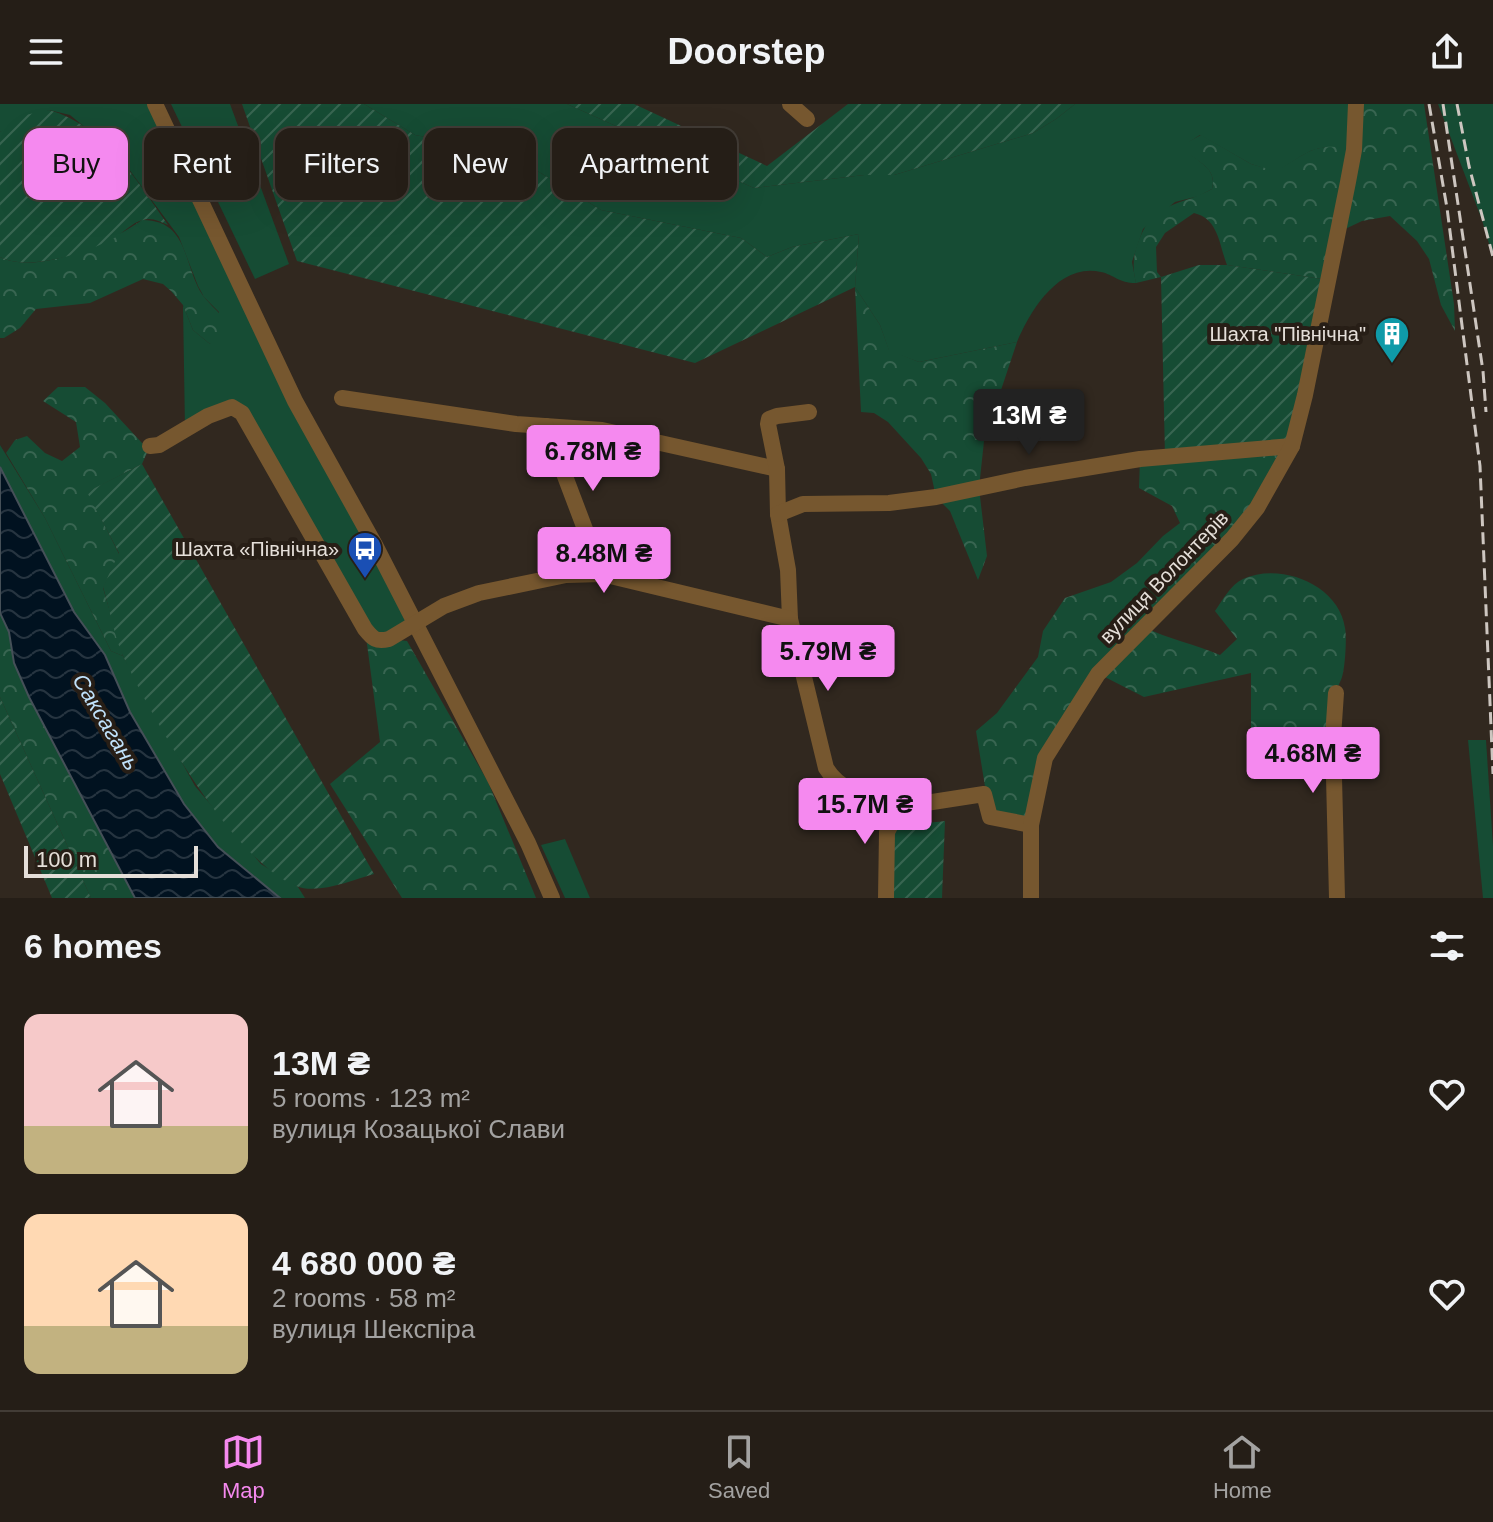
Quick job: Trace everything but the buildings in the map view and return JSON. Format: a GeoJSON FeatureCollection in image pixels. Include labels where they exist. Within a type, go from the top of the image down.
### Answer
{"type":"FeatureCollection","features":[{"type":"Feature","properties":{"kind":"street"},"geometry":{"type":"LineString","coordinates":[[155,104],[295,401],[415,624],[528,843],[552,898]]}},
{"type":"Feature","properties":{"kind":"street"},"geometry":{"type":"LineString","coordinates":[[790,104],[807,119]]}},
{"type":"Feature","properties":{"kind":"street","name":"вулиця Волонтерів"},"geometry":{"type":"LineString","coordinates":[[1031,898],[1033,805],[1045,758],[1098,674],[1232,539],[1257,508],[1292,446],[1303,408],[1354,150],[1356,104]]}},
{"type":"Feature","properties":{"kind":"street"},"geometry":{"type":"LineString","coordinates":[[342,398],[546,426],[602,430],[777,469]]}},
{"type":"Feature","properties":{"kind":"street"},"geometry":{"type":"LineString","coordinates":[[150,446],[159,445],[219,411],[232,407],[242,413],[373,639],[380,641],[389,639],[444,606],[479,593],[566,575],[602,574],[790,619]]}},
{"type":"Feature","properties":{"kind":"street"},"geometry":{"type":"LineString","coordinates":[[809,412],[769,419],[768,434],[777,469],[778,514],[788,570],[790,619],[826,768],[845,787],[857,793],[884,791],[900,807]]}},
{"type":"Feature","properties":{"kind":"street"},"geometry":{"type":"LineString","coordinates":[[546,426],[602,574]]}},
{"type":"Feature","properties":{"kind":"street"},"geometry":{"type":"LineString","coordinates":[[778,514],[803,504],[889,503],[936,497],[1140,459],[1292,446]]}},
{"type":"Feature","properties":{"kind":"street"},"geometry":{"type":"LineString","coordinates":[[1336,693],[1333,737],[1337,898]]}},
{"type":"Feature","properties":{"kind":"street"},"geometry":{"type":"LineString","coordinates":[[900,807],[984,794],[990,817],[1031,825]]}},
{"type":"Feature","properties":{"kind":"street"},"geometry":{"type":"LineString","coordinates":[[884,897],[887,832],[900,807]]}},
{"type":"Feature","properties":{"kind":"green space"},"geometry":{"type":"Polygon","coordinates":[[[0,104],[155,104],[167,128],[144,128],[144,190],[128,168],[128,128],[86,128],[70,115],[49,110],[0,132],[0,104]]]}},
{"type":"Feature","properties":{"kind":"green space"},"geometry":{"type":"Polygon","coordinates":[[[171,104],[230,104],[239,128],[183,128],[171,104]]]}},
{"type":"Feature","properties":{"kind":"green space"},"geometry":{"type":"Polygon","coordinates":[[[242,104],[364,104],[403,128],[275,128],[275,198],[259,153],[259,128],[250,128],[242,104]]]}},
{"type":"Feature","properties":{"kind":"green space"},"geometry":{"type":"Polygon","coordinates":[[[364,104],[567,104],[620,128],[552,128],[552,180],[536,170],[536,128],[424,128],[424,137],[364,104]]]}},
{"type":"Feature","properties":{"kind":"green space"},"geometry":{"type":"Polygon","coordinates":[[[567,104],[634,104],[685,128],[620,128],[567,104]]]}},
{"type":"Feature","properties":{"kind":"green space"},"geometry":{"type":"Polygon","coordinates":[[[848,104],[1075,104],[1033,133],[894,175],[864,175],[754,188],[737,180],[737,152],[767,166],[848,104]]]}},
{"type":"Feature","properties":{"kind":"green space"},"geometry":{"type":"Polygon","coordinates":[[[1075,104],[1356,104],[1354,150],[1329,147],[1312,150],[1276,172],[1251,164],[1200,135],[1189,142],[1189,153],[1210,172],[1212,189],[1175,202],[1143,229],[1132,262],[1136,283],[1101,272],[1072,274],[1059,282],[1038,304],[1017,342],[919,362],[889,351],[880,325],[855,287],[859,234],[792,247],[767,257],[741,238],[601,210],[585,200],[737,200],[737,180],[754,188],[864,175],[894,175],[1033,133],[1075,104]]]}},
{"type":"Feature","properties":{"kind":"green space"},"geometry":{"type":"Polygon","coordinates":[[[1356,104],[1424,104],[1454,304],[1455,331],[1441,305],[1429,259],[1417,241],[1390,216],[1362,221],[1343,230],[1329,280],[1227,265],[1213,227],[1209,221],[1194,213],[1165,233],[1156,247],[1157,272],[1161,277],[1136,283],[1135,251],[1152,218],[1170,206],[1212,189],[1210,172],[1189,154],[1188,142],[1201,135],[1251,164],[1276,171],[1312,150],[1329,147],[1354,149],[1356,104]]]}},
{"type":"Feature","properties":{"kind":"green space"},"geometry":{"type":"Polygon","coordinates":[[[1438,104],[1493,104],[1493,257],[1482,220],[1438,104]]]}},
{"type":"Feature","properties":{"kind":"green space"},"geometry":{"type":"Polygon","coordinates":[[[49,110],[69,117],[86,128],[24,128],[24,200],[128,200],[128,169],[144,191],[144,200],[150,200],[168,225],[153,219],[139,221],[111,240],[41,262],[12,261],[0,257],[0,132],[25,115],[49,110]]]}},
{"type":"Feature","properties":{"kind":"green space"},"geometry":{"type":"Polygon","coordinates":[[[408,131],[424,137],[424,200],[536,200],[536,170],[552,180],[552,200],[585,200],[601,210],[741,238],[767,257],[792,247],[859,234],[855,287],[695,363],[297,261],[276,200],[408,200],[408,131]]]}},
{"type":"Feature","properties":{"kind":"green space"},"geometry":{"type":"Polygon","coordinates":[[[259,183],[289,264],[255,279],[217,200],[259,200],[259,183]]]}},
{"type":"Feature","properties":{"kind":"green space"},"geometry":{"type":"Polygon","coordinates":[[[152,200],[203,200],[415,624],[380,641],[232,407],[185,430],[183,305],[193,330],[210,344],[219,312],[198,286],[179,237],[152,200]]]}},
{"type":"Feature","properties":{"kind":"green space"},"geometry":{"type":"Polygon","coordinates":[[[142,220],[157,222],[176,234],[200,291],[225,321],[224,331],[210,344],[193,330],[183,305],[171,291],[163,284],[143,279],[90,303],[36,309],[20,328],[0,338],[0,257],[16,262],[34,262],[74,254],[112,238],[142,220]]]}},
{"type":"Feature","properties":{"kind":"green space"},"geometry":{"type":"Polygon","coordinates":[[[1199,265],[1227,265],[1329,280],[1292,446],[1165,456],[1161,277],[1199,265]]]}},
{"type":"Feature","properties":{"kind":"green space"},"geometry":{"type":"Polygon","coordinates":[[[855,287],[880,325],[889,350],[919,362],[1017,342],[984,441],[979,488],[987,556],[978,580],[950,511],[936,497],[931,474],[921,458],[888,422],[874,413],[861,412],[855,287]]]}},
{"type":"Feature","properties":{"kind":"green space"},"geometry":{"type":"Polygon","coordinates":[[[58,387],[85,387],[105,403],[142,443],[150,446],[142,464],[88,492],[119,554],[103,588],[123,656],[111,651],[45,518],[6,453],[15,440],[27,436],[45,453],[62,461],[80,447],[76,422],[43,401],[58,387]]]}},
{"type":"Feature","properties":{"kind":"green space"},"geometry":{"type":"Polygon","coordinates":[[[0,445],[45,518],[111,651],[123,656],[195,786],[261,864],[298,887],[305,898],[280,898],[218,847],[184,804],[130,712],[105,655],[74,613],[58,582],[0,467],[0,445]]]}},
{"type":"Feature","properties":{"kind":"green space"},"geometry":{"type":"Polygon","coordinates":[[[1292,446],[1257,508],[1144,627],[1220,655],[1237,639],[1215,611],[1239,581],[1258,574],[1274,573],[1306,581],[1320,589],[1340,613],[1346,632],[1333,737],[1251,739],[1251,673],[1144,697],[1099,674],[1045,758],[1031,825],[990,817],[976,731],[997,713],[1038,657],[1043,631],[1065,598],[1111,582],[1137,563],[1180,523],[1172,506],[1139,488],[1140,459],[1292,446]]]}},
{"type":"Feature","properties":{"kind":"green space"},"geometry":{"type":"Polygon","coordinates":[[[142,464],[374,874],[314,889],[296,886],[272,872],[247,849],[197,786],[154,716],[124,658],[115,632],[103,587],[119,553],[87,492],[142,464]]]}},
{"type":"Feature","properties":{"kind":"green space"},"geometry":{"type":"Polygon","coordinates":[[[0,613],[9,632],[14,663],[135,898],[91,898],[0,697],[0,613]]]}},
{"type":"Feature","properties":{"kind":"green space"},"geometry":{"type":"Polygon","coordinates":[[[365,629],[389,639],[407,641],[488,782],[536,898],[402,898],[330,784],[380,742],[365,629]]]}},
{"type":"Feature","properties":{"kind":"green space"},"geometry":{"type":"Polygon","coordinates":[[[0,697],[91,898],[52,898],[0,774],[0,697]]]}},
{"type":"Feature","properties":{"kind":"green space"},"geometry":{"type":"Polygon","coordinates":[[[1468,740],[1486,740],[1493,898],[1483,898],[1468,740]]]}},
{"type":"Feature","properties":{"kind":"green space"},"geometry":{"type":"Polygon","coordinates":[[[900,807],[915,821],[945,821],[942,898],[886,898],[884,857],[900,807]]]}},
{"type":"Feature","properties":{"kind":"green space"},"geometry":{"type":"Polygon","coordinates":[[[565,839],[590,898],[565,898],[541,845],[565,839]]]}},
{"type":"Feature","properties":{"kind":"water","name":"Саксагань"},"geometry":{"type":"Polygon","coordinates":[[[0,467],[74,612],[105,655],[130,712],[184,804],[218,847],[280,898],[135,898],[14,663],[9,632],[0,613],[0,467]]]}},
{"type":"Feature","properties":{"kind":"railway"},"geometry":{"type":"LineString","coordinates":[[1429,104],[1447,208],[1480,466],[1493,774]]}},
{"type":"Feature","properties":{"kind":"railway"},"geometry":{"type":"LineString","coordinates":[[1443,104],[1483,371],[1486,412]]}},
{"type":"Feature","properties":{"kind":"railway"},"geometry":{"type":"LineString","coordinates":[[1457,104],[1469,166],[1493,257]]}},
{"type":"Feature","properties":{"kind":"place","name":"Шахта \"Північна\""},"geometry":{"type":"Point","coordinates":[1392,365]}},
{"type":"Feature","properties":{"kind":"place","name":"Шахта «Північна»"},"geometry":{"type":"Point","coordinates":[365,580]}}]}
